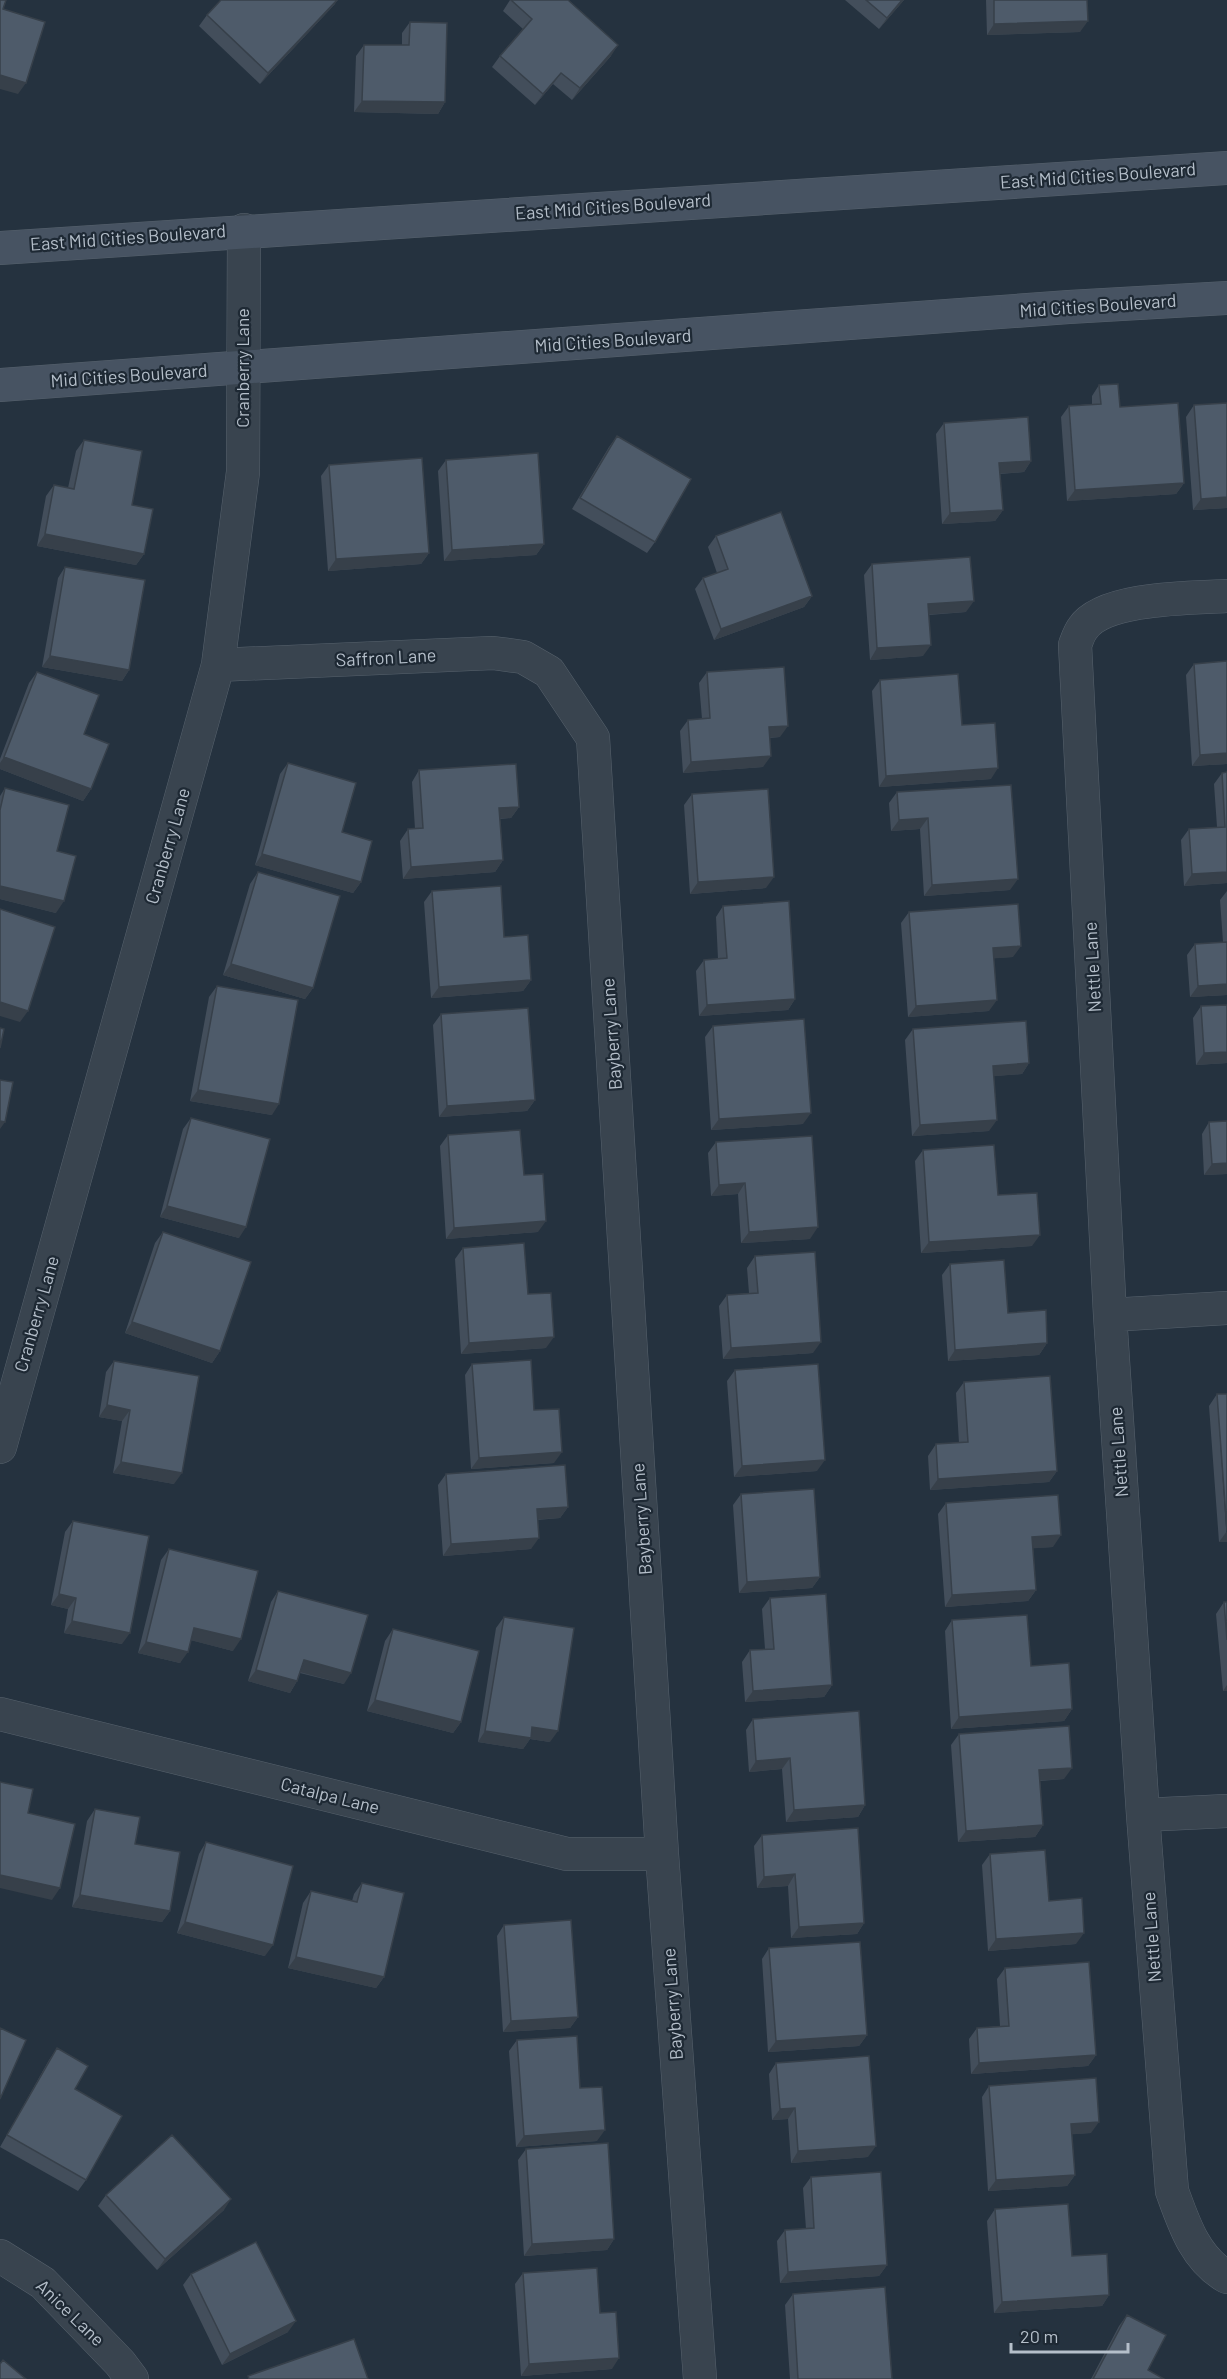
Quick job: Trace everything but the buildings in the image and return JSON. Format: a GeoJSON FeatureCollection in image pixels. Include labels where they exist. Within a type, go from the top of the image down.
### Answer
{"type":"FeatureCollection","features":[{"type":"Feature","properties":{"kind":"main road","name":"East Mid Cities Boulevard"},"geometry":{"type":"LineString","coordinates":[[0,248],[244,230],[1227,168]]}},
{"type":"Feature","properties":{"kind":"main road","name":"Mid Cities Boulevard"},"geometry":{"type":"LineString","coordinates":[[0,385],[1070,307],[1227,298]]}},
{"type":"Feature","properties":{"kind":"street","name":"Cranberry Lane"},"geometry":{"type":"LineString","coordinates":[[0,1447],[218,665],[243,472],[244,230]]}},
{"type":"Feature","properties":{"kind":"street","name":"Nettle Lane"},"geometry":{"type":"LineString","coordinates":[[1220,2273],[1188,2234],[1172,2191],[1143,1815],[1110,1315],[1075,645],[1084,627],[1102,614],[1141,601],[1227,596]]}},
{"type":"Feature","properties":{"kind":"street","name":"Saffron Lane"},"geometry":{"type":"LineString","coordinates":[[218,665],[493,653],[523,657],[549,672]]}},
{"type":"Feature","properties":{"kind":"street","name":"Bayberry Lane"},"geometry":{"type":"LineString","coordinates":[[549,672],[593,738],[663,1854],[700,2379]]}},
{"type":"Feature","properties":{"kind":"street"},"geometry":{"type":"LineString","coordinates":[[1110,1315],[1227,1308]]}},
{"type":"Feature","properties":{"kind":"street","name":"Catalpa Lane"},"geometry":{"type":"LineString","coordinates":[[0,1714],[567,1854],[663,1854]]}},
{"type":"Feature","properties":{"kind":"street"},"geometry":{"type":"LineString","coordinates":[[1143,1815],[1227,1811]]}},
{"type":"Feature","properties":{"kind":"street","name":"Anice Lane"},"geometry":{"type":"LineString","coordinates":[[0,2256],[43,2283],[120,2363],[132,2379]]}}]}
